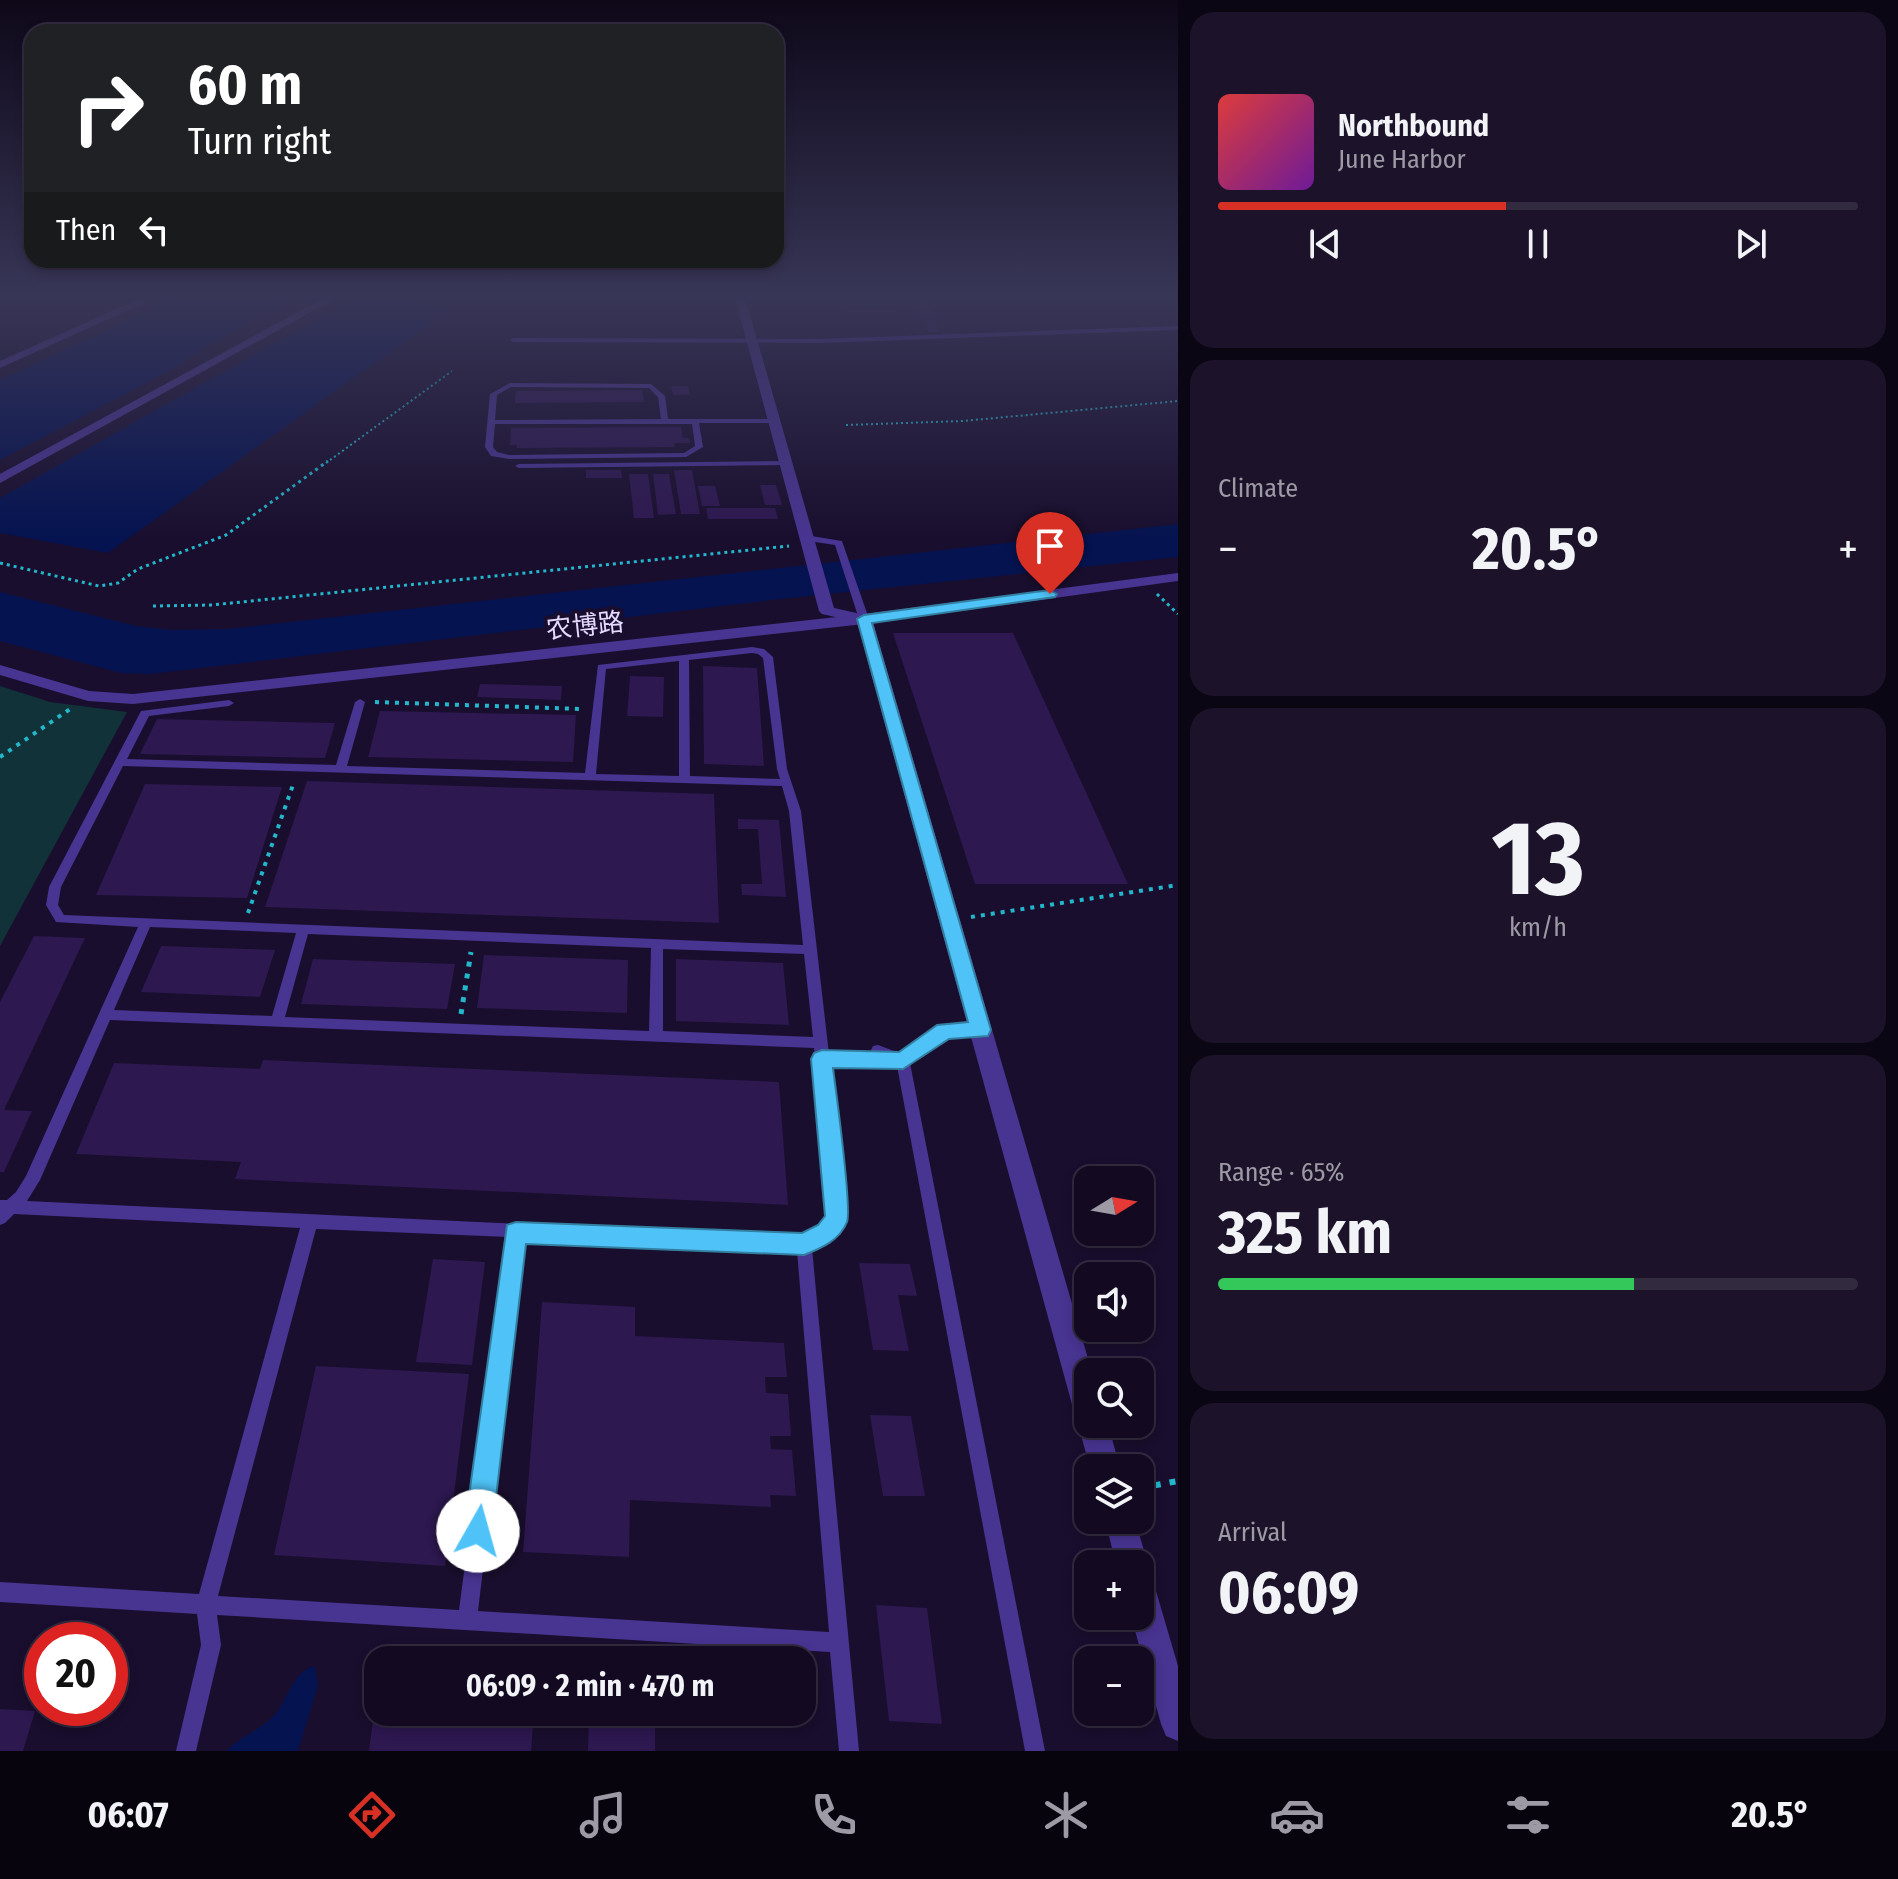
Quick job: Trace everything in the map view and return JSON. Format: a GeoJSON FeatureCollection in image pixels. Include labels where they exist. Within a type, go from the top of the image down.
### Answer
{"type":"FeatureCollection","features":[{"type":"Feature","properties":{"kind":"street"},"geometry":{"type":"LineString","coordinates":[[0,479],[189,376]]}},
{"type":"Feature","properties":{"kind":"street"},"geometry":{"type":"LineString","coordinates":[[761,376],[827,611],[862,612],[1074,1359]]}},
{"type":"Feature","properties":{"kind":"street","name":"农博路"},"geometry":{"type":"LineString","coordinates":[[0,670],[88,696],[133,699],[1178,577]]}},
{"type":"Feature","properties":{"kind":"street"},"geometry":{"type":"LineString","coordinates":[[1153,1630],[1172,1684],[1178,1724]]}},
{"type":"Feature","properties":{"kind":"lane"},"geometry":{"type":"LineString","coordinates":[[665,422],[659,392],[651,386],[504,387],[494,394],[490,451],[509,457],[686,455],[699,447],[695,421]]}},
{"type":"Feature","properties":{"kind":"lane"},"geometry":{"type":"LineString","coordinates":[[491,422],[773,421]]}},
{"type":"Feature","properties":{"kind":"lane"},"geometry":{"type":"LineString","coordinates":[[519,466],[784,463]]}},
{"type":"Feature","properties":{"kind":"lane"},"geometry":{"type":"LineString","coordinates":[[806,541],[839,543],[862,612]]}},
{"type":"Feature","properties":{"kind":"lane"},"geometry":{"type":"LineString","coordinates":[[3,1211],[310,1221],[516,1233],[804,1244],[827,1232],[837,1218],[822,1059],[795,811],[786,783],[768,657],[761,651],[752,650],[601,667],[590,778]]}},
{"type":"Feature","properties":{"kind":"lane"},"geometry":{"type":"LineString","coordinates":[[684,657],[685,780]]}},
{"type":"Feature","properties":{"kind":"lane"},"geometry":{"type":"LineString","coordinates":[[340,770],[360,702]]}},
{"type":"Feature","properties":{"kind":"lane"},"geometry":{"type":"LineString","coordinates":[[229,703],[145,713],[55,887],[52,905],[60,919],[145,925],[810,950]]}},
{"type":"Feature","properties":{"kind":"lane"},"geometry":{"type":"LineString","coordinates":[[120,762],[786,783]]}},
{"type":"Feature","properties":{"kind":"lane"},"geometry":{"type":"LineString","coordinates":[[3,1211],[21,1197],[32,1180],[145,925]]}},
{"type":"Feature","properties":{"kind":"lane"},"geometry":{"type":"LineString","coordinates":[[277,1022],[303,931]]}},
{"type":"Feature","properties":{"kind":"lane"},"geometry":{"type":"LineString","coordinates":[[656,1037],[657,944]]}},
{"type":"Feature","properties":{"kind":"lane"},"geometry":{"type":"LineString","coordinates":[[107,1015],[820,1043]]}},
{"type":"Feature","properties":{"kind":"lane"},"geometry":{"type":"LineString","coordinates":[[822,1059],[903,1061],[945,1031],[980,1030]]}},
{"type":"Feature","properties":{"kind":"lane"},"geometry":{"type":"LineString","coordinates":[[878,1050],[903,1061]]}},
{"type":"Feature","properties":{"kind":"lane"},"geometry":{"type":"LineString","coordinates":[[903,1061],[1035,1751]]}},
{"type":"Feature","properties":{"kind":"lane"},"geometry":{"type":"LineString","coordinates":[[186,1751],[211,1645],[206,1604],[310,1221]]}},
{"type":"Feature","properties":{"kind":"lane"},"geometry":{"type":"LineString","coordinates":[[467,1620],[516,1233]]}},
{"type":"Feature","properties":{"kind":"lane"},"geometry":{"type":"LineString","coordinates":[[804,1244],[849,1751]]}},
{"type":"Feature","properties":{"kind":"lane"},"geometry":{"type":"LineString","coordinates":[[0,1592],[840,1643]]}},
{"type":"Feature","properties":{"kind":"path"},"geometry":{"type":"LineString","coordinates":[[0,563],[99,586],[118,583],[138,569],[226,535],[446,376]]}},
{"type":"Feature","properties":{"kind":"path"},"geometry":{"type":"LineString","coordinates":[[846,425],[963,421],[1178,401]]}},
{"type":"Feature","properties":{"kind":"path"},"geometry":{"type":"LineString","coordinates":[[153,606],[212,605],[806,541]]}},
{"type":"Feature","properties":{"kind":"path"},"geometry":{"type":"LineString","coordinates":[[1144,582],[1178,614]]}},
{"type":"Feature","properties":{"kind":"path"},"geometry":{"type":"LineString","coordinates":[[0,757],[88,696]]}},
{"type":"Feature","properties":{"kind":"path"},"geometry":{"type":"LineString","coordinates":[[360,702],[596,710]]}},
{"type":"Feature","properties":{"kind":"path"},"geometry":{"type":"LineString","coordinates":[[242,929],[298,768]]}},
{"type":"Feature","properties":{"kind":"path"},"geometry":{"type":"LineString","coordinates":[[949,921],[1178,885]]}},
{"type":"Feature","properties":{"kind":"path"},"geometry":{"type":"LineString","coordinates":[[458,1029],[474,937]]}},
{"type":"Feature","properties":{"kind":"path"},"geometry":{"type":"LineString","coordinates":[[1154,1485],[1178,1481]]}},
{"type":"Feature","properties":{"kind":"green space"},"geometry":{"type":"Polygon","coordinates":[[[0,686],[50,702],[127,712],[0,946],[0,686]]]}},
{"type":"Feature","properties":{"kind":"shaded area"},"geometry":{"type":"Polygon","coordinates":[[[9,376],[160,376],[0,460],[0,380],[9,376]]]}},
{"type":"Feature","properties":{"kind":"shaded area"},"geometry":{"type":"Polygon","coordinates":[[[217,376],[357,376],[108,553],[0,533],[0,498],[217,376]]]}},
{"type":"Feature","properties":{"kind":"shaded area"},"geometry":{"type":"Polygon","coordinates":[[[1178,524],[1178,557],[780,599],[150,674],[121,673],[0,641],[0,592],[136,626],[171,630],[227,629],[1178,524]]]}},
{"type":"Feature","properties":{"kind":"shaded area"},"geometry":{"type":"Polygon","coordinates":[[[315,1666],[318,1686],[298,1751],[227,1751],[270,1719],[281,1707],[301,1673],[315,1666]]]}},
{"type":"Feature","properties":{"kind":"building"},"geometry":{"type":"Polygon","coordinates":[[[671,386],[688,386],[690,395],[673,395],[671,386]]]}},
{"type":"Feature","properties":{"kind":"building"},"geometry":{"type":"Polygon","coordinates":[[[642,390],[644,402],[515,403],[516,391],[642,390]]]}},
{"type":"Feature","properties":{"kind":"building"},"geometry":{"type":"Polygon","coordinates":[[[681,427],[683,438],[689,438],[690,443],[674,443],[675,447],[517,448],[517,445],[510,445],[511,428],[681,427]]]}},
{"type":"Feature","properties":{"kind":"building"},"geometry":{"type":"Polygon","coordinates":[[[586,470],[621,470],[622,478],[586,478],[586,470]]]}},
{"type":"Feature","properties":{"kind":"building"},"geometry":{"type":"Polygon","coordinates":[[[674,470],[692,470],[700,514],[681,514],[674,470]]]}},
{"type":"Feature","properties":{"kind":"building"},"geometry":{"type":"Polygon","coordinates":[[[629,474],[648,474],[654,518],[634,518],[629,474]]]}},
{"type":"Feature","properties":{"kind":"building"},"geometry":{"type":"Polygon","coordinates":[[[653,474],[669,474],[676,514],[658,515],[653,474]]]}},
{"type":"Feature","properties":{"kind":"building"},"geometry":{"type":"Polygon","coordinates":[[[760,485],[776,485],[782,505],[765,505],[760,485]]]}},
{"type":"Feature","properties":{"kind":"building"},"geometry":{"type":"Polygon","coordinates":[[[698,486],[715,486],[720,506],[702,506],[698,486]]]}},
{"type":"Feature","properties":{"kind":"building"},"geometry":{"type":"Polygon","coordinates":[[[706,508],[775,508],[778,519],[708,519],[706,508]]]}},
{"type":"Feature","properties":{"kind":"building"},"geometry":{"type":"Polygon","coordinates":[[[893,633],[1013,633],[1128,884],[975,884],[893,633]]]}},
{"type":"Feature","properties":{"kind":"building"},"geometry":{"type":"Polygon","coordinates":[[[703,666],[757,668],[764,766],[704,764],[703,666]]]}},
{"type":"Feature","properties":{"kind":"building"},"geometry":{"type":"Polygon","coordinates":[[[630,676],[664,677],[663,717],[627,716],[630,676]]]}},
{"type":"Feature","properties":{"kind":"building"},"geometry":{"type":"Polygon","coordinates":[[[480,684],[562,686],[561,700],[477,697],[480,684]]]}},
{"type":"Feature","properties":{"kind":"building"},"geometry":{"type":"Polygon","coordinates":[[[380,711],[576,715],[573,762],[368,757],[380,711]]]}},
{"type":"Feature","properties":{"kind":"building"},"geometry":{"type":"Polygon","coordinates":[[[157,719],[335,723],[325,758],[140,754],[157,719]]]}},
{"type":"Feature","properties":{"kind":"building"},"geometry":{"type":"Polygon","coordinates":[[[307,781],[714,794],[719,923],[265,907],[307,781]]]}},
{"type":"Feature","properties":{"kind":"building"},"geometry":{"type":"Polygon","coordinates":[[[145,784],[282,787],[247,898],[96,895],[145,784]]]}},
{"type":"Feature","properties":{"kind":"building"},"geometry":{"type":"Polygon","coordinates":[[[738,819],[779,820],[786,897],[742,895],[741,884],[762,884],[758,829],[738,829],[738,819]]]}},
{"type":"Feature","properties":{"kind":"building"},"geometry":{"type":"Polygon","coordinates":[[[34,936],[85,938],[4,1110],[32,1111],[4,1172],[0,1172],[0,1002],[34,936]]]}},
{"type":"Feature","properties":{"kind":"building"},"geometry":{"type":"Polygon","coordinates":[[[161,946],[275,950],[260,997],[141,992],[161,946]]]}},
{"type":"Feature","properties":{"kind":"building"},"geometry":{"type":"Polygon","coordinates":[[[484,955],[628,960],[627,1013],[477,1008],[484,955]]]}},
{"type":"Feature","properties":{"kind":"building"},"geometry":{"type":"Polygon","coordinates":[[[313,959],[455,964],[447,1009],[301,1004],[313,959]]]}},
{"type":"Feature","properties":{"kind":"building"},"geometry":{"type":"Polygon","coordinates":[[[676,959],[783,963],[789,1025],[676,1021],[676,959]]]}},
{"type":"Feature","properties":{"kind":"building"},"geometry":{"type":"Polygon","coordinates":[[[263,1060],[779,1082],[788,1205],[235,1179],[241,1162],[76,1154],[114,1063],[260,1069],[263,1060]]]}},
{"type":"Feature","properties":{"kind":"building"},"geometry":{"type":"Polygon","coordinates":[[[433,1259],[485,1262],[472,1365],[416,1362],[433,1259]]]}},
{"type":"Feature","properties":{"kind":"building"},"geometry":{"type":"Polygon","coordinates":[[[859,1263],[910,1264],[917,1296],[898,1295],[909,1351],[873,1350],[859,1263]]]}},
{"type":"Feature","properties":{"kind":"building"},"geometry":{"type":"Polygon","coordinates":[[[542,1302],[635,1307],[635,1336],[784,1343],[787,1377],[765,1377],[766,1393],[788,1394],[791,1436],[770,1436],[771,1449],[792,1450],[796,1496],[770,1495],[771,1507],[630,1500],[629,1557],[523,1552],[542,1302]]]}},
{"type":"Feature","properties":{"kind":"building"},"geometry":{"type":"Polygon","coordinates":[[[316,1366],[469,1374],[445,1566],[274,1555],[316,1366]]]}},
{"type":"Feature","properties":{"kind":"building"},"geometry":{"type":"Polygon","coordinates":[[[870,1415],[911,1416],[925,1496],[883,1496],[870,1415]]]}},
{"type":"Feature","properties":{"kind":"building"},"geometry":{"type":"Polygon","coordinates":[[[876,1605],[927,1608],[942,1724],[889,1721],[876,1605]]]}},
{"type":"Feature","properties":{"kind":"building"},"geometry":{"type":"Polygon","coordinates":[[[0,1709],[24,1710],[24,1726],[30,1726],[23,1751],[0,1751],[0,1709]]]}},
{"type":"Feature","properties":{"kind":"building"},"geometry":{"type":"Polygon","coordinates":[[[372,1726],[533,1726],[531,1751],[369,1751],[372,1726]]]}},
{"type":"Feature","properties":{"kind":"building"},"geometry":{"type":"Polygon","coordinates":[[[589,1726],[655,1726],[655,1751],[588,1751],[589,1726]]]}},
{"type":"Feature","properties":{"kind":"route"},"geometry":{"type":"LineString","coordinates":[[478,1531],[516,1233],[804,1244],[827,1232],[837,1218],[838,1202],[822,1059],[903,1061],[945,1031],[980,1030],[864,619],[1050,594]]}}]}
